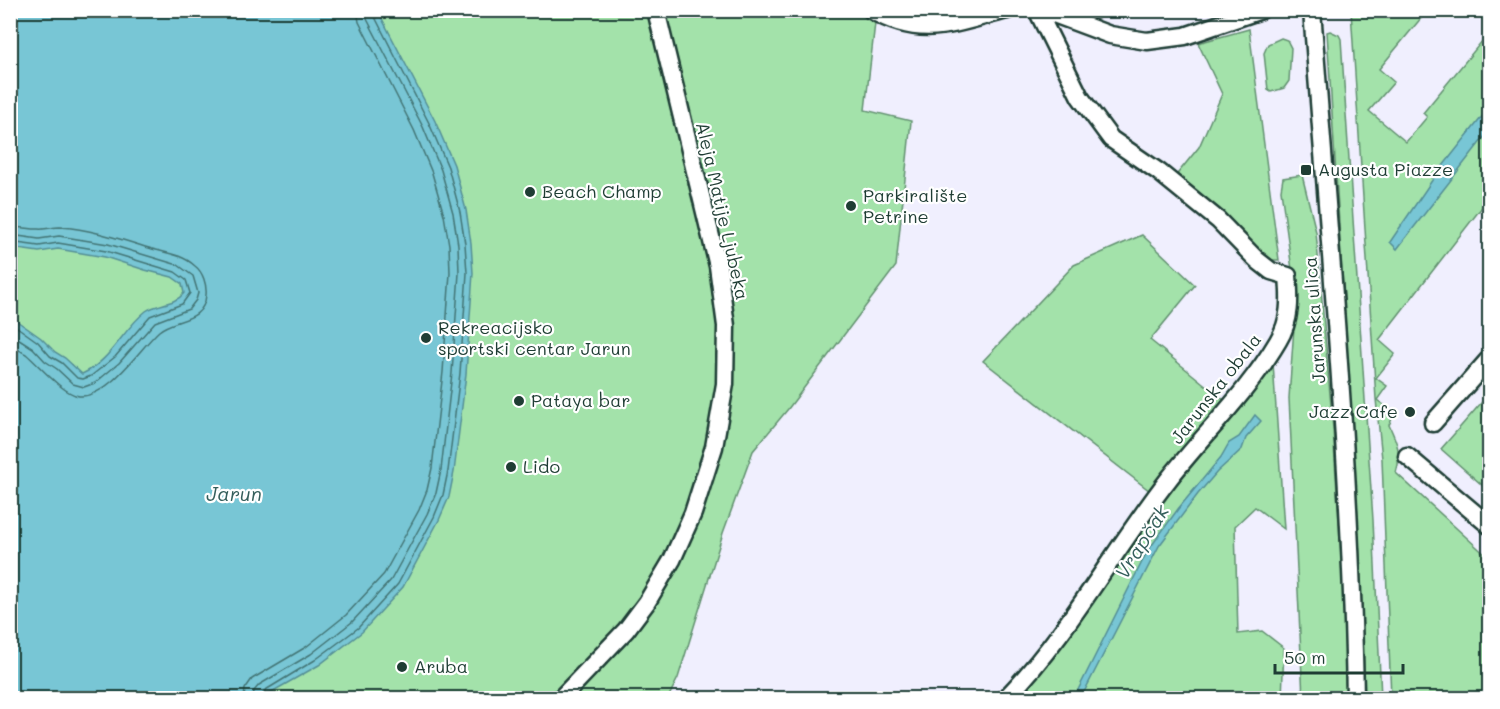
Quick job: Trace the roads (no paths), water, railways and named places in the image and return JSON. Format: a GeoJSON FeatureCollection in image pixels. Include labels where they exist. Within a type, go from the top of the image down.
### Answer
{"type":"FeatureCollection","features":[{"type":"Feature","properties":{"kind":"street","name":"Aleja Matije Ljubeka"},"geometry":{"type":"LineString","coordinates":[[561,699],[626,630],[647,602],[672,560],[693,513],[714,447],[724,384],[726,326],[718,266],[656,10]]}},
{"type":"Feature","properties":{"kind":"street"},"geometry":{"type":"LineString","coordinates":[[871,10],[886,19],[917,28],[931,28],[1007,10]]}},
{"type":"Feature","properties":{"kind":"street","name":"Jarunska obala"},"geometry":{"type":"LineString","coordinates":[[1006,699],[1065,628],[1168,480],[1240,393],[1278,342],[1288,319],[1290,301],[1288,276],[1271,270],[1257,260],[1218,220],[1159,172],[1111,139],[1080,97],[1037,10]]}},
{"type":"Feature","properties":{"kind":"street"},"geometry":{"type":"LineString","coordinates":[[1043,10],[1110,35],[1147,41],[1185,36],[1262,10]]}},
{"type":"Feature","properties":{"kind":"street","name":"Jarunska ulica"},"geometry":{"type":"LineString","coordinates":[[1312,10],[1340,385],[1355,699]]}},
{"type":"Feature","properties":{"kind":"street"},"geometry":{"type":"LineString","coordinates":[[1433,423],[1490,358]]}},
{"type":"Feature","properties":{"kind":"street"},"geometry":{"type":"LineString","coordinates":[[1407,456],[1490,526]]}},
{"type":"Feature","properties":{"kind":"water","name":"Jarun"},"geometry":{"type":"Polygon","coordinates":[[[11,10],[378,11],[435,121],[454,165],[466,210],[473,273],[466,374],[449,497],[403,587],[362,632],[319,665],[261,698],[11,697],[11,313],[17,321],[41,338],[82,374],[101,361],[146,311],[176,300],[184,293],[182,284],[172,277],[105,257],[58,249],[39,252],[18,249],[11,253],[11,10]]]}},
{"type":"Feature","properties":{"kind":"water"},"geometry":{"type":"Polygon","coordinates":[[[1489,108],[1489,131],[1397,249],[1390,242],[1435,176],[1489,108]]]}},
{"type":"Feature","properties":{"kind":"water"},"geometry":{"type":"Polygon","coordinates":[[[1255,415],[1261,421],[1246,438],[1242,449],[1198,494],[1159,546],[1081,698],[1074,698],[1147,552],[1178,509],[1221,457],[1229,443],[1239,437],[1255,415]]]}},
{"type":"Feature","properties":{"kind":"place","name":"Augusta Piazze"},"geometry":{"type":"Point","coordinates":[1306,170]}},
{"type":"Feature","properties":{"kind":"place","name":"Beach Champ"},"geometry":{"type":"Point","coordinates":[530,192]}},
{"type":"Feature","properties":{"kind":"place","name":"Parkiralište Petrine"},"geometry":{"type":"Point","coordinates":[851,206]}},
{"type":"Feature","properties":{"kind":"place","name":"Rekreacijsko sportski centar Jarun"},"geometry":{"type":"Point","coordinates":[426,338]}},
{"type":"Feature","properties":{"kind":"place","name":"Pataya bar"},"geometry":{"type":"Point","coordinates":[519,401]}},
{"type":"Feature","properties":{"kind":"place","name":"Jazz Cafe"},"geometry":{"type":"Point","coordinates":[1410,412]}},
{"type":"Feature","properties":{"kind":"place","name":"Lido"},"geometry":{"type":"Point","coordinates":[511,467]}},
{"type":"Feature","properties":{"kind":"place","name":"Aruba"},"geometry":{"type":"Point","coordinates":[402,667]}},
{"type":"Feature","properties":{"kind":"water label","name":"Vrapčak"},"geometry":{"type":"Point","coordinates":[1142,542]}}]}
